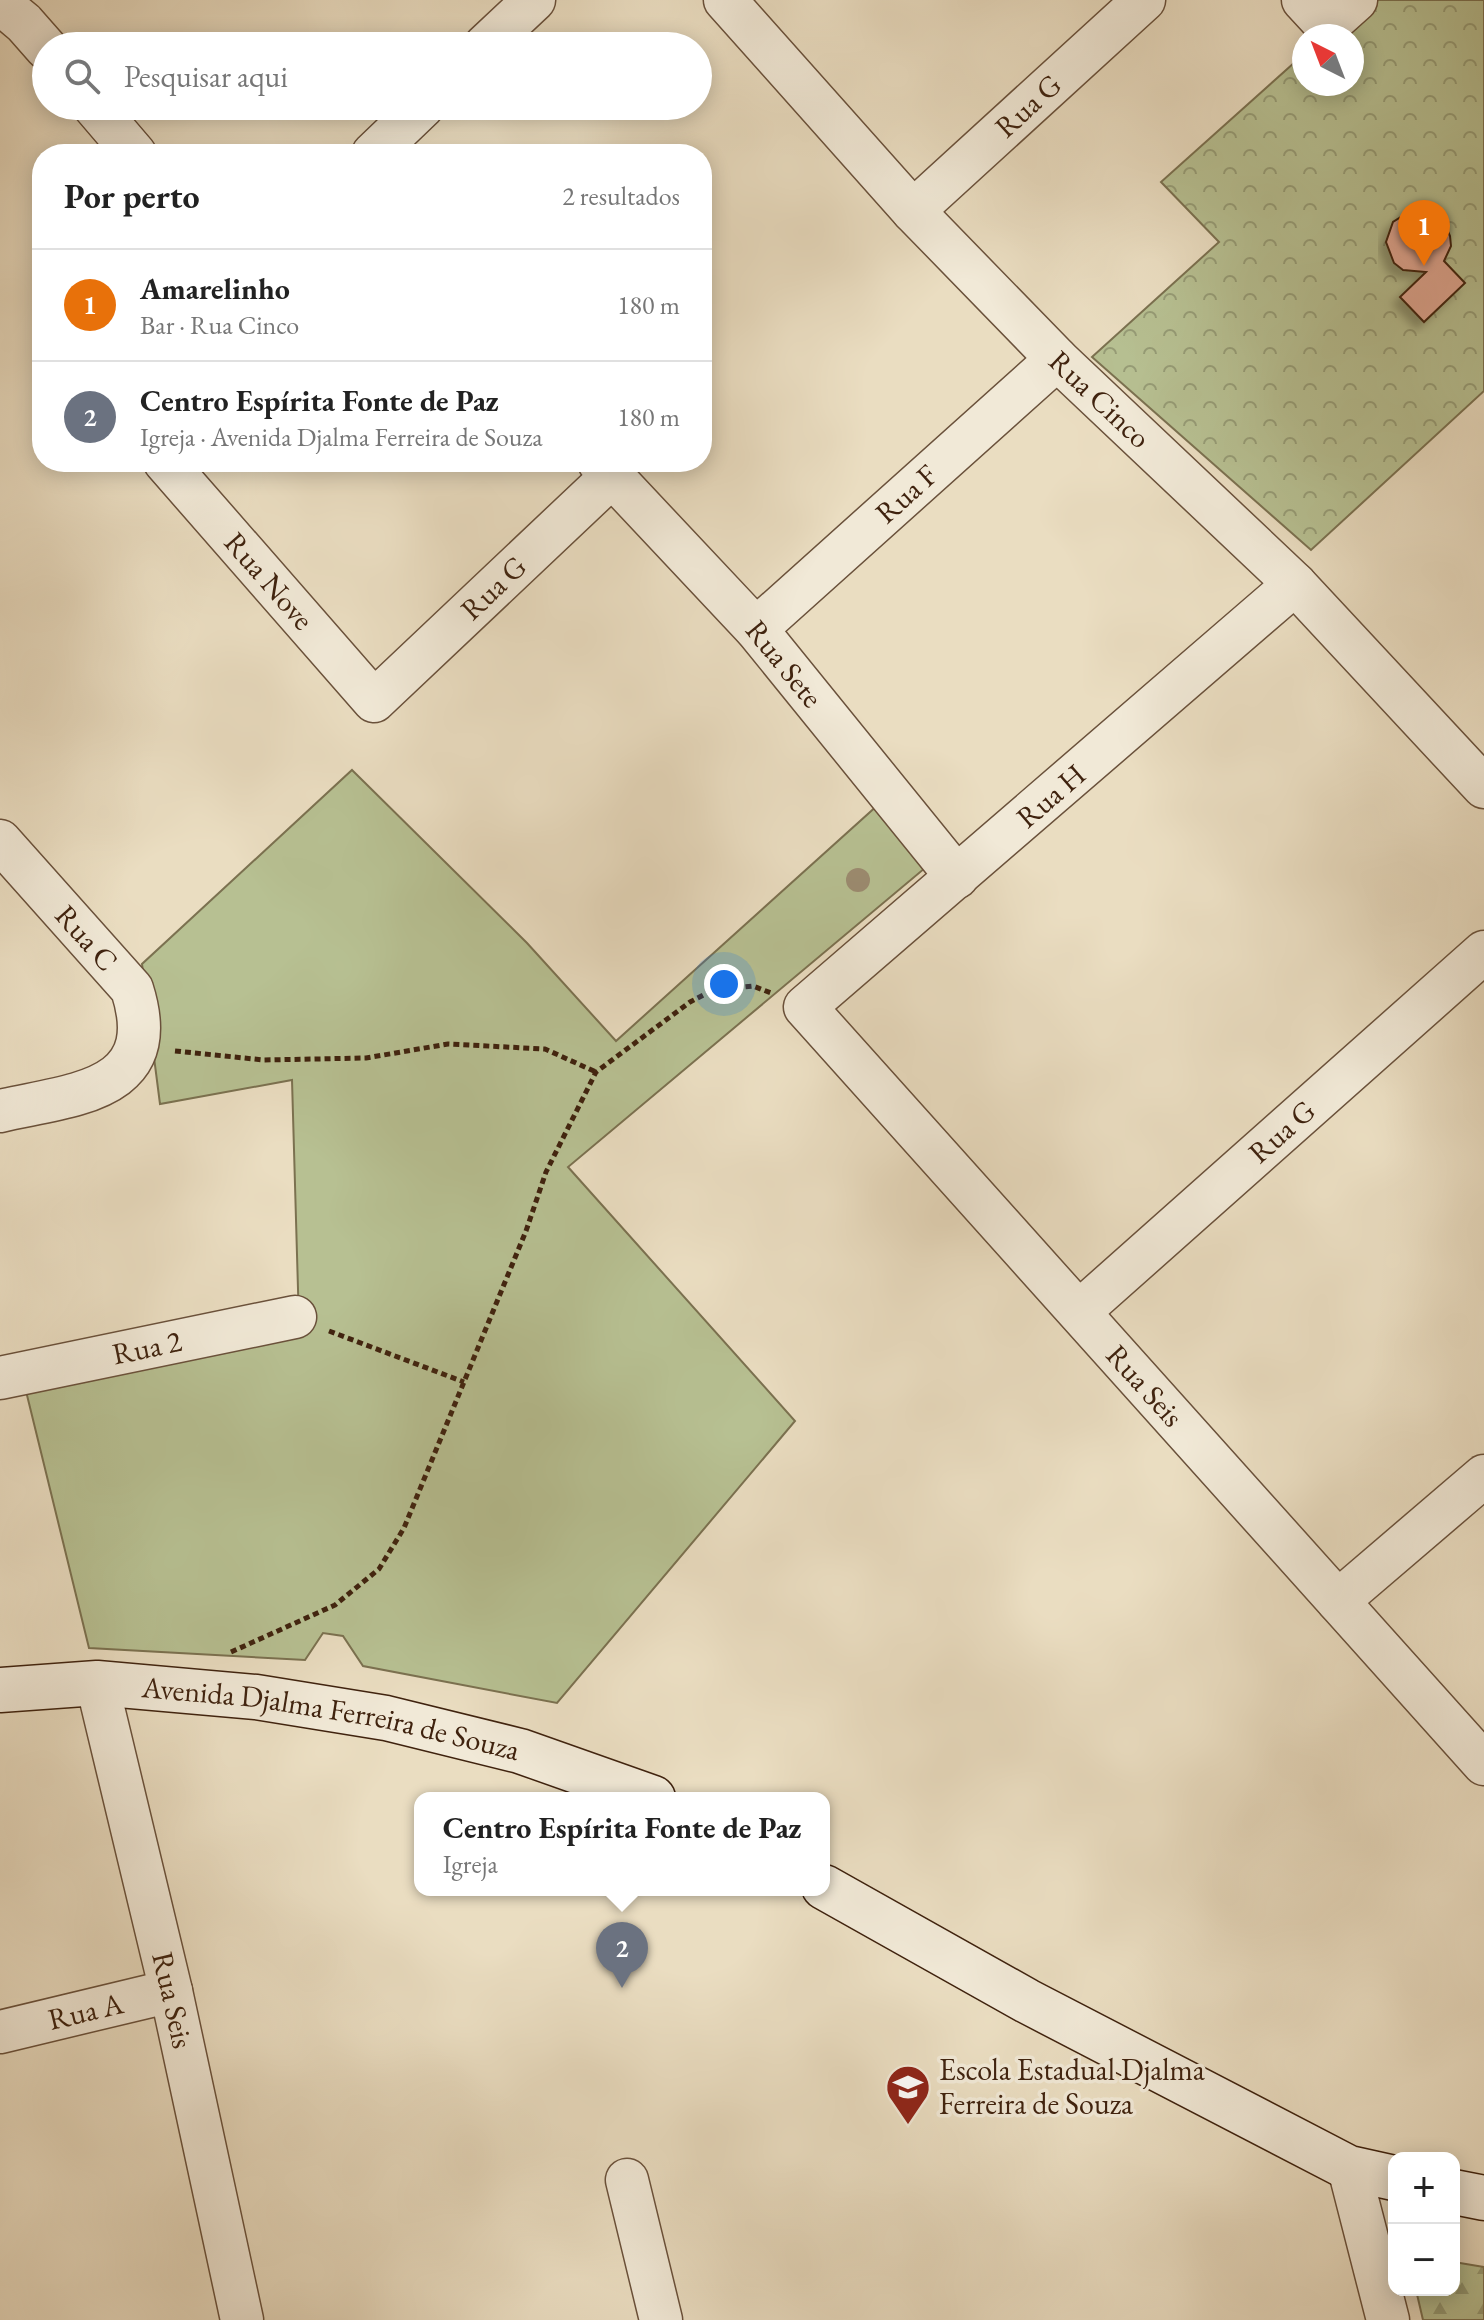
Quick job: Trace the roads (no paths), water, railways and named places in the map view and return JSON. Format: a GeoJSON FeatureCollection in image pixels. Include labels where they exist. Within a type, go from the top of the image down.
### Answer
{"type":"FeatureCollection","features":[{"type":"Feature","properties":{"kind":"main road","name":"Avenida Djalma Ferreira de Souza"},"geometry":{"type":"LineString","coordinates":[[0,1690],[97,1683],[256,1697],[386,1718],[520,1751],[636,1792]]}},
{"type":"Feature","properties":{"kind":"main road"},"geometry":{"type":"LineString","coordinates":[[830,1890],[1027,2001],[1349,2168],[1388,2177]]}},
{"type":"Feature","properties":{"kind":"main road"},"geometry":{"type":"LineString","coordinates":[[1460,2193],[1484,2198]]}},
{"type":"Feature","properties":{"kind":"street"},"geometry":{"type":"LineString","coordinates":[[499,32],[532,0]]}},
{"type":"Feature","properties":{"kind":"street","name":"Rua Cinco"},"geometry":{"type":"LineString","coordinates":[[725,0],[913,211],[1057,359],[1295,584],[1484,787]]}},
{"type":"Feature","properties":{"kind":"street","name":"Rua G"},"geometry":{"type":"LineString","coordinates":[[913,211],[1144,0]]}},
{"type":"Feature","properties":{"kind":"street"},"geometry":{"type":"LineString","coordinates":[[1303,0],[1327,26],[1356,0]]}},
{"type":"Feature","properties":{"kind":"street"},"geometry":{"type":"LineString","coordinates":[[106,120],[126,144]]}},
{"type":"Feature","properties":{"kind":"street"},"geometry":{"type":"LineString","coordinates":[[383,144],[408,120]]}},
{"type":"Feature","properties":{"kind":"street","name":"Rua F"},"geometry":{"type":"LineString","coordinates":[[756,629],[1057,359]]}},
{"type":"Feature","properties":{"kind":"street","name":"Rua Nove"},"geometry":{"type":"LineString","coordinates":[[174,472],[374,701]]}},
{"type":"Feature","properties":{"kind":"street","name":"Rua G"},"geometry":{"type":"LineString","coordinates":[[374,701],[602,472]]}},
{"type":"Feature","properties":{"kind":"street","name":"Rua Sete"},"geometry":{"type":"LineString","coordinates":[[608,472],[756,629],[957,877]]}},
{"type":"Feature","properties":{"kind":"street","name":"Rua H"},"geometry":{"type":"LineString","coordinates":[[805,1007],[1295,584]]}},
{"type":"Feature","properties":{"kind":"street","name":"Rua C"},"geometry":{"type":"LineString","coordinates":[[0,841],[132,989],[141,1017],[139,1048],[121,1074],[101,1088],[0,1111]]}},
{"type":"Feature","properties":{"kind":"street","name":"Rua G"},"geometry":{"type":"LineString","coordinates":[[1080,1311],[1484,952]]}},
{"type":"Feature","properties":{"kind":"street","name":"Rua Seis"},"geometry":{"type":"LineString","coordinates":[[805,1007],[1484,1764]]}},
{"type":"Feature","properties":{"kind":"street","name":"Rua 2"},"geometry":{"type":"LineString","coordinates":[[0,1378],[295,1317]]}},
{"type":"Feature","properties":{"kind":"street"},"geometry":{"type":"LineString","coordinates":[[1338,1601],[1484,1476]]}},
{"type":"Feature","properties":{"kind":"street","name":"Rua Seis"},"geometry":{"type":"LineString","coordinates":[[97,1683],[171,1991],[242,2320]]}},
{"type":"Feature","properties":{"kind":"street","name":"Rua A"},"geometry":{"type":"LineString","coordinates":[[0,2032],[171,1991]]}},
{"type":"Feature","properties":{"kind":"street"},"geometry":{"type":"LineString","coordinates":[[1349,2168],[1388,2320]]}},
{"type":"Feature","properties":{"kind":"street"},"geometry":{"type":"LineString","coordinates":[[627,2180],[661,2320]]}},
{"type":"Feature","properties":{"kind":"place","name":"Amarelinho"},"geometry":{"type":"Point","coordinates":[1424,266]}},
{"type":"Feature","properties":{"kind":"place","name":"Centro Espírita Fonte de Paz"},"geometry":{"type":"Point","coordinates":[622,1988]}},
{"type":"Feature","properties":{"kind":"place","name":"Escola Estadual Djalma Ferreira de Souza"},"geometry":{"type":"Point","coordinates":[908,2126]}}]}
